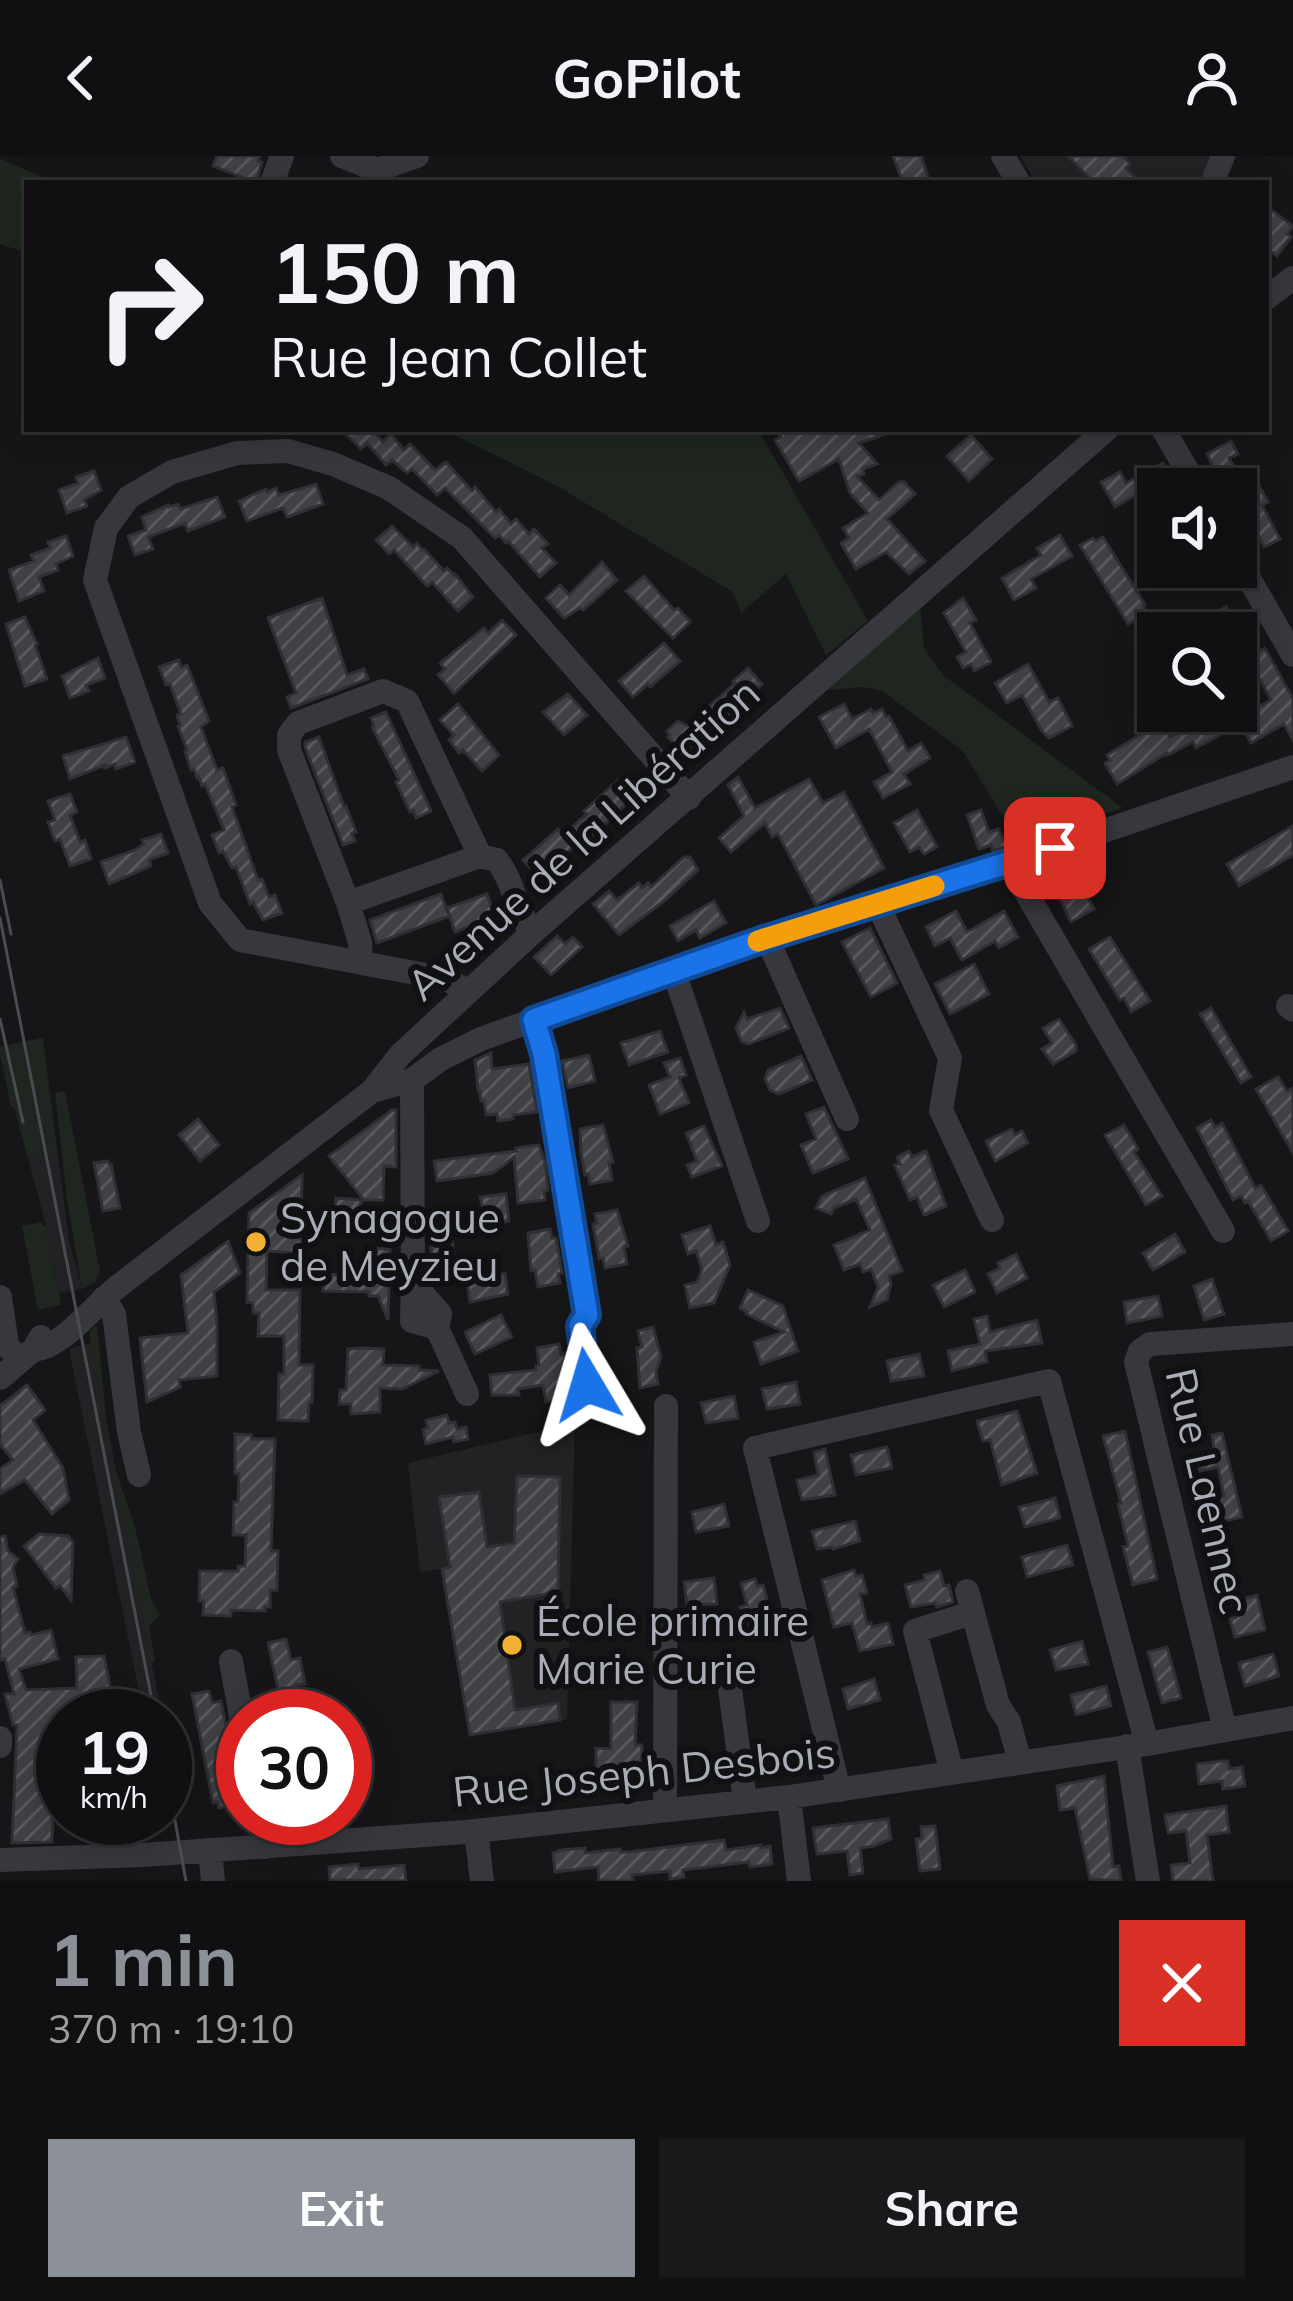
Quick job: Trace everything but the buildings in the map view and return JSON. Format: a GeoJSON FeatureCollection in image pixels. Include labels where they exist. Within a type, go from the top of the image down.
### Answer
{"type":"FeatureCollection","features":[{"type":"Feature","properties":{"kind":"street"},"geometry":{"type":"LineString","coordinates":[[342,156],[376,170],[418,156]]}},
{"type":"Feature","properties":{"kind":"street","name":"Avenue de la Libération"},"geometry":{"type":"LineString","coordinates":[[0,1378],[40,1337],[90,1302],[104,1298],[372,1091],[400,1055],[532,933],[1103,432]]}},
{"type":"Feature","properties":{"kind":"street"},"geometry":{"type":"LineString","coordinates":[[1165,432],[1186,468]]}},
{"type":"Feature","properties":{"kind":"street"},"geometry":{"type":"LineString","coordinates":[[475,1043],[447,1033],[451,1008],[447,979],[240,940],[209,904],[95,580],[106,529],[129,497],[172,472],[237,453],[288,451],[389,488],[462,538],[688,798]]}},
{"type":"Feature","properties":{"kind":"street"},"geometry":{"type":"LineString","coordinates":[[1254,588],[1293,655]]}},
{"type":"Feature","properties":{"kind":"street"},"geometry":{"type":"LineString","coordinates":[[362,963],[348,903],[289,750],[289,735],[298,723],[383,691],[407,700],[480,856]]}},
{"type":"Feature","properties":{"kind":"street"},"geometry":{"type":"LineString","coordinates":[[372,1091],[412,1080],[475,1043],[674,969],[1293,767]]}},
{"type":"Feature","properties":{"kind":"street"},"geometry":{"type":"LineString","coordinates":[[348,903],[480,856],[497,860],[506,871],[532,933]]}},
{"type":"Feature","properties":{"kind":"street"},"geometry":{"type":"LineString","coordinates":[[1010,863],[1223,1232]]}},
{"type":"Feature","properties":{"kind":"street"},"geometry":{"type":"LineString","coordinates":[[877,903],[950,1058],[941,1110],[992,1220]]}},
{"type":"Feature","properties":{"kind":"street"},"geometry":{"type":"LineString","coordinates":[[767,938],[847,1119]]}},
{"type":"Feature","properties":{"kind":"street"},"geometry":{"type":"LineString","coordinates":[[674,969],[758,1221]]}},
{"type":"Feature","properties":{"kind":"street"},"geometry":{"type":"LineString","coordinates":[[534,1020],[544,1054],[587,1315],[580,1326],[587,1385]]}},
{"type":"Feature","properties":{"kind":"street"},"geometry":{"type":"LineString","coordinates":[[412,1080],[413,1283],[440,1314],[437,1328],[467,1394]]}},
{"type":"Feature","properties":{"kind":"street"},"geometry":{"type":"LineString","coordinates":[[104,1298],[114,1313],[139,1475]]}},
{"type":"Feature","properties":{"kind":"street"},"geometry":{"type":"LineString","coordinates":[[1,1311],[7,1345],[27,1355]]}},
{"type":"Feature","properties":{"kind":"street","name":"Rue Laennec"},"geometry":{"type":"LineString","coordinates":[[1225,1730],[1136,1362],[1150,1344],[1293,1334]]}},
{"type":"Feature","properties":{"kind":"street"},"geometry":{"type":"LineString","coordinates":[[839,1790],[755,1448],[1049,1381],[1137,1745],[1148,1881]]}},
{"type":"Feature","properties":{"kind":"street"},"geometry":{"type":"LineString","coordinates":[[665,1809],[666,1406]]}},
{"type":"Feature","properties":{"kind":"street"},"geometry":{"type":"LineString","coordinates":[[952,1773],[915,1631],[964,1603],[1020,1762]]}},
{"type":"Feature","properties":{"kind":"street"},"geometry":{"type":"LineString","coordinates":[[231,1660],[236,1689]]}},
{"type":"Feature","properties":{"kind":"street"},"geometry":{"type":"LineString","coordinates":[[728,1666],[745,1802]]}},
{"type":"Feature","properties":{"kind":"street","name":"Rue Joseph Desbois"},"geometry":{"type":"LineString","coordinates":[[0,1861],[127,1868],[210,1850],[476,1831],[745,1802],[1293,1718]]}},
{"type":"Feature","properties":{"kind":"street"},"geometry":{"type":"LineString","coordinates":[[789,1797],[799,1881]]}},
{"type":"Feature","properties":{"kind":"street"},"geometry":{"type":"LineString","coordinates":[[476,1831],[482,1881]]}},
{"type":"Feature","properties":{"kind":"street"},"geometry":{"type":"LineString","coordinates":[[210,1850],[213,1881]]}},
{"type":"Feature","properties":{"kind":"shaded area"},"geometry":{"type":"Polygon","coordinates":[[[1020,156],[1210,156],[1200,180],[1128,180],[1111,163],[1092,180],[1034,180],[1020,156]]]}},
{"type":"Feature","properties":{"kind":"shaded area"},"geometry":{"type":"Polygon","coordinates":[[[0,159],[50,180],[24,180],[24,252],[0,244],[0,159]]]}},
{"type":"Feature","properties":{"kind":"shaded area"},"geometry":{"type":"Polygon","coordinates":[[[449,432],[760,432],[868,621],[826,655],[786,574],[741,613],[733,592],[557,486],[449,432]]]}},
{"type":"Feature","properties":{"kind":"shaded area"},"geometry":{"type":"Polygon","coordinates":[[[920,601],[924,648],[944,676],[1123,808],[1018,841],[962,750],[882,691],[862,687],[828,690],[920,601]]]}},
{"type":"Feature","properties":{"kind":"shaded area"},"geometry":{"type":"Polygon","coordinates":[[[41,1038],[57,1152],[28,1158],[11,1107],[0,1047],[41,1038]]]}},
{"type":"Feature","properties":{"kind":"shaded area"},"geometry":{"type":"Polygon","coordinates":[[[43,1038],[69,1241],[82,1289],[59,1293],[45,1221],[0,1055],[0,1047],[43,1038]]]}},
{"type":"Feature","properties":{"kind":"shaded area"},"geometry":{"type":"Polygon","coordinates":[[[65,1091],[100,1271],[95,1282],[82,1289],[55,1093],[65,1091]]]}},
{"type":"Feature","properties":{"kind":"shaded area"},"geometry":{"type":"Polygon","coordinates":[[[42,1222],[61,1305],[38,1310],[22,1226],[42,1222]]]}},
{"type":"Feature","properties":{"kind":"shaded area"},"geometry":{"type":"Polygon","coordinates":[[[97,1325],[116,1472],[135,1527],[151,1599],[160,1615],[149,1626],[157,1689],[138,1689],[69,1349],[91,1343],[90,1331],[97,1325]]]}},
{"type":"Feature","properties":{"kind":"shaded area"},"geometry":{"type":"Polygon","coordinates":[[[97,1325],[116,1472],[135,1527],[151,1599],[160,1615],[149,1626],[152,1663],[93,1362],[90,1331],[97,1325]]]}},
{"type":"Feature","properties":{"kind":"shaded area","name":"École primaire Marie Curie"},"geometry":{"type":"Polygon","coordinates":[[[575,1423],[567,1719],[470,1735],[443,1569],[420,1572],[408,1463],[575,1423]]]}},
{"type":"Feature","properties":{"kind":"tram line"},"geometry":{"type":"LineString","coordinates":[[0,880],[11,934]]}},
{"type":"Feature","properties":{"kind":"tram line"},"geometry":{"type":"LineString","coordinates":[[0,918],[150,1689]]}},
{"type":"Feature","properties":{"kind":"tram line"},"geometry":{"type":"LineString","coordinates":[[0,1019],[23,1122]]}},
{"type":"Feature","properties":{"kind":"tram line"},"geometry":{"type":"LineString","coordinates":[[179,1845],[186,1881]]}},
{"type":"Feature","properties":{"kind":"slow traffic"},"geometry":{"type":"LineString","coordinates":[[758,941],[934,886]]}},
{"type":"Feature","properties":{"kind":"place","name":"Synagogue de Meyzieu"},"geometry":{"type":"Point","coordinates":[256,1242]}},
{"type":"Feature","properties":{"kind":"place","name":"École primaire Marie Curie"},"geometry":{"type":"Point","coordinates":[512,1645]}},
{"type":"Feature","properties":{"kind":"route"},"geometry":{"type":"LineString","coordinates":[[587,1385],[580,1326],[587,1315],[544,1054],[534,1020],[767,938],[1055,848]]}}]}
